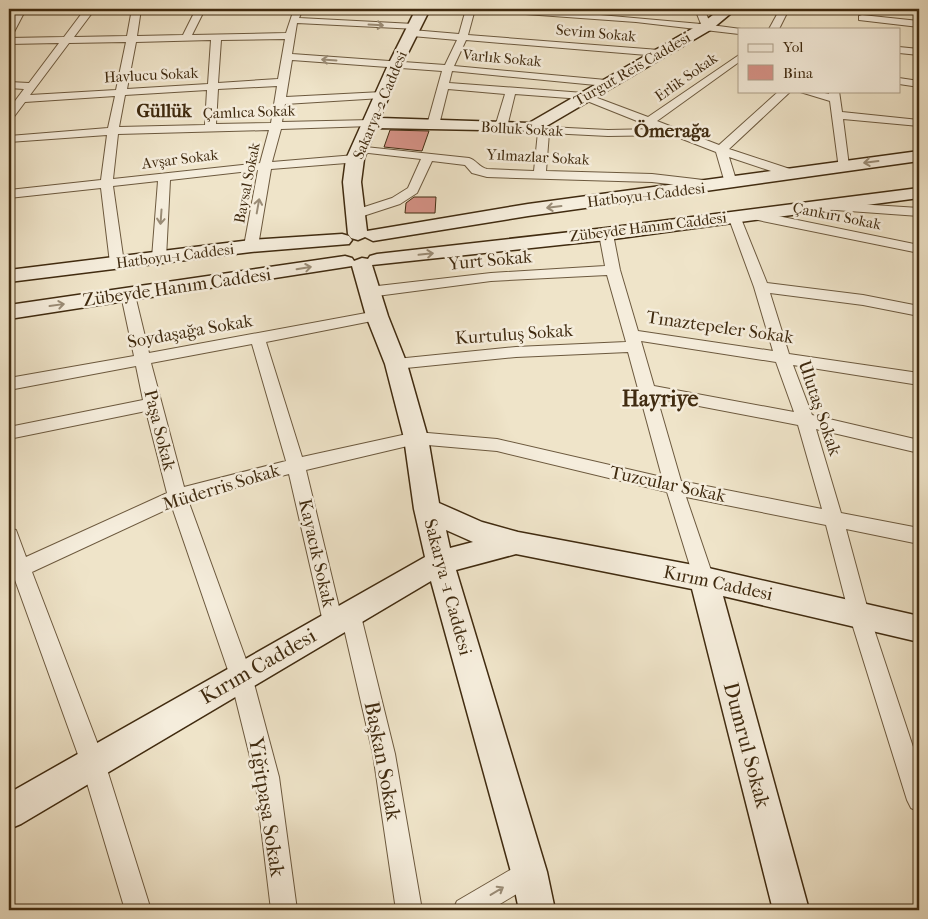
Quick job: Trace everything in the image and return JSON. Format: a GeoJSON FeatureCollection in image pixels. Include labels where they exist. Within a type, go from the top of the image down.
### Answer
{"type":"FeatureCollection","features":[{"type":"Feature","properties":{"kind":"main road","name":"Sakarya-2 Caddesi"},"geometry":{"type":"LineString","coordinates":[[358,236],[354,215],[352,182],[357,153],[395,65],[423,9]]}},
{"type":"Feature","properties":{"kind":"main road","name":"Turgut Reis Caddesi"},"geometry":{"type":"LineString","coordinates":[[538,128],[584,96],[707,26],[730,9]]}},
{"type":"Feature","properties":{"kind":"main road","name":"Bolluk Sokak"},"geometry":{"type":"LineString","coordinates":[[371,123],[538,128]]}},
{"type":"Feature","properties":{"kind":"main road","name":"Hatboyu-1 Caddesi"},"geometry":{"type":"LineString","coordinates":[[9,276],[251,246],[358,236],[528,210],[919,156]]}},
{"type":"Feature","properties":{"kind":"main road","name":"Zübeyde Hanım Caddesi"},"geometry":{"type":"LineString","coordinates":[[9,312],[362,262],[606,234],[919,193]]}},
{"type":"Feature","properties":{"kind":"main road","name":"Sakarya -1 Caddesi"},"geometry":{"type":"LineString","coordinates":[[358,236],[384,242],[386,251],[362,262],[336,254],[335,249],[358,236]]}},
{"type":"Feature","properties":{"kind":"main road","name":"Sakarya -1 Caddesi"},"geometry":{"type":"LineString","coordinates":[[362,262],[373,304],[396,364],[416,438],[427,509],[440,562],[529,872],[537,910]]}},
{"type":"Feature","properties":{"kind":"main road","name":"Kırım Caddesi"},"geometry":{"type":"LineString","coordinates":[[427,509],[476,532],[516,543],[704,579],[919,629]]}},
{"type":"Feature","properties":{"kind":"main road","name":"Kırım Caddesi"},"geometry":{"type":"LineString","coordinates":[[9,812],[342,617],[440,562],[516,543]]}},
{"type":"Feature","properties":{"kind":"main road","name":"Dumrul Sokak"},"geometry":{"type":"LineString","coordinates":[[704,579],[791,910]]}},
{"type":"Feature","properties":{"kind":"street"},"geometry":{"type":"LineString","coordinates":[[9,32],[21,9]]}},
{"type":"Feature","properties":{"kind":"street"},"geometry":{"type":"LineString","coordinates":[[9,116],[90,9]]}},
{"type":"Feature","properties":{"kind":"street"},"geometry":{"type":"LineString","coordinates":[[117,263],[107,184],[120,91],[133,39],[136,9]]}},
{"type":"Feature","properties":{"kind":"street"},"geometry":{"type":"LineString","coordinates":[[186,38],[200,9]]}},
{"type":"Feature","properties":{"kind":"street","name":"Baysal Sokak"},"geometry":{"type":"LineString","coordinates":[[251,246],[265,166],[276,125],[293,20],[298,9]]}},
{"type":"Feature","properties":{"kind":"street"},"geometry":{"type":"LineString","coordinates":[[432,125],[448,68],[464,37],[471,9]]}},
{"type":"Feature","properties":{"kind":"street"},"geometry":{"type":"LineString","coordinates":[[499,9],[636,19],[738,31]]}},
{"type":"Feature","properties":{"kind":"street"},"geometry":{"type":"LineString","coordinates":[[633,9],[636,19]]}},
{"type":"Feature","properties":{"kind":"street"},"geometry":{"type":"LineString","coordinates":[[700,9],[707,26]]}},
{"type":"Feature","properties":{"kind":"street"},"geometry":{"type":"LineString","coordinates":[[774,28],[784,9]]}},
{"type":"Feature","properties":{"kind":"street"},"geometry":{"type":"LineString","coordinates":[[894,21],[895,9]]}},
{"type":"Feature","properties":{"kind":"street"},"geometry":{"type":"LineString","coordinates":[[860,28],[862,14],[919,24]]}},
{"type":"Feature","properties":{"kind":"street","name":"Sevim Sokak"},"geometry":{"type":"LineString","coordinates":[[293,20],[413,30],[464,37],[658,53]]}},
{"type":"Feature","properties":{"kind":"street"},"geometry":{"type":"LineString","coordinates":[[9,41],[216,39],[290,36]]}},
{"type":"Feature","properties":{"kind":"street"},"geometry":{"type":"LineString","coordinates":[[210,128],[216,39]]}},
{"type":"Feature","properties":{"kind":"street"},"geometry":{"type":"LineString","coordinates":[[900,50],[919,52]]}},
{"type":"Feature","properties":{"kind":"street","name":"Varlık Sokak"},"geometry":{"type":"LineString","coordinates":[[286,57],[448,68],[606,83]]}},
{"type":"Feature","properties":{"kind":"street","name":"Erlik Sokak"},"geometry":{"type":"LineString","coordinates":[[650,121],[738,59]]}},
{"type":"Feature","properties":{"kind":"street"},"geometry":{"type":"LineString","coordinates":[[900,81],[919,84]]}},
{"type":"Feature","properties":{"kind":"street","name":"Havlucu Sokak"},"geometry":{"type":"LineString","coordinates":[[21,99],[120,91],[283,82]]}},
{"type":"Feature","properties":{"kind":"street"},"geometry":{"type":"LineString","coordinates":[[9,85],[30,86]]}},
{"type":"Feature","properties":{"kind":"street"},"geometry":{"type":"LineString","coordinates":[[444,86],[584,96],[721,150],[789,173]]}},
{"type":"Feature","properties":{"kind":"street"},"geometry":{"type":"LineString","coordinates":[[501,127],[511,91]]}},
{"type":"Feature","properties":{"kind":"street"},"geometry":{"type":"LineString","coordinates":[[721,150],[785,92]]}},
{"type":"Feature","properties":{"kind":"street"},"geometry":{"type":"LineString","coordinates":[[810,92],[835,95],[843,166]]}},
{"type":"Feature","properties":{"kind":"street"},"geometry":{"type":"LineString","coordinates":[[280,101],[382,96]]}},
{"type":"Feature","properties":{"kind":"street"},"geometry":{"type":"LineString","coordinates":[[838,115],[919,123]]}},
{"type":"Feature","properties":{"kind":"street","name":"Çamlıca Sokak"},"geometry":{"type":"LineString","coordinates":[[9,139],[114,131],[371,123]]}},
{"type":"Feature","properties":{"kind":"street"},"geometry":{"type":"LineString","coordinates":[[538,128],[540,174]]}},
{"type":"Feature","properties":{"kind":"street","name":"Bolluk Sokak"},"geometry":{"type":"LineString","coordinates":[[538,128],[608,133],[674,132]]}},
{"type":"Feature","properties":{"kind":"street"},"geometry":{"type":"LineString","coordinates":[[721,150],[725,184]]}},
{"type":"Feature","properties":{"kind":"street","name":"Yılmazlar Sokak"},"geometry":{"type":"LineString","coordinates":[[357,153],[428,156],[469,162],[476,170],[488,172],[652,178],[725,184]]}},
{"type":"Feature","properties":{"kind":"street","name":"Avşar Sokak"},"geometry":{"type":"LineString","coordinates":[[9,194],[164,178],[357,153]]}},
{"type":"Feature","properties":{"kind":"street"},"geometry":{"type":"LineString","coordinates":[[354,215],[396,201],[413,190],[428,156]]}},
{"type":"Feature","properties":{"kind":"street"},"geometry":{"type":"LineString","coordinates":[[158,258],[164,178]]}},
{"type":"Feature","properties":{"kind":"street"},"geometry":{"type":"LineString","coordinates":[[823,205],[919,212]]}},
{"type":"Feature","properties":{"kind":"street","name":"Çankırı Sokak"},"geometry":{"type":"LineString","coordinates":[[741,215],[919,249]]}},
{"type":"Feature","properties":{"kind":"street","name":"Ulutaş Sokak"},"geometry":{"type":"LineString","coordinates":[[741,215],[782,356],[804,420],[834,519],[859,614]]}},
{"type":"Feature","properties":{"kind":"street"},"geometry":{"type":"LineString","coordinates":[[606,234],[614,270],[674,487],[704,579]]}},
{"type":"Feature","properties":{"kind":"street","name":"Yurt Sokak"},"geometry":{"type":"LineString","coordinates":[[373,304],[491,277],[614,270]]}},
{"type":"Feature","properties":{"kind":"street"},"geometry":{"type":"LineString","coordinates":[[762,287],[862,300],[919,311]]}},
{"type":"Feature","properties":{"kind":"street","name":"Paşa Sokak"},"geometry":{"type":"LineString","coordinates":[[128,295],[152,404],[177,496],[241,676]]}},
{"type":"Feature","properties":{"kind":"street","name":"Soydaşağa Sokak"},"geometry":{"type":"LineString","coordinates":[[9,384],[258,340],[373,304]]}},
{"type":"Feature","properties":{"kind":"street","name":"Kayacık Sokak"},"geometry":{"type":"LineString","coordinates":[[258,340],[342,617]]}},
{"type":"Feature","properties":{"kind":"street","name":"Tınaztepeler Sokak"},"geometry":{"type":"LineString","coordinates":[[634,341],[782,356],[919,379]]}},
{"type":"Feature","properties":{"kind":"street","name":"Kurtuluş Sokak"},"geometry":{"type":"LineString","coordinates":[[396,364],[634,341]]}},
{"type":"Feature","properties":{"kind":"street"},"geometry":{"type":"LineString","coordinates":[[649,391],[804,420],[919,446]]}},
{"type":"Feature","properties":{"kind":"street"},"geometry":{"type":"LineString","coordinates":[[9,433],[152,404]]}},
{"type":"Feature","properties":{"kind":"street","name":"Müderris Sokak"},"geometry":{"type":"LineString","coordinates":[[14,572],[177,496],[296,465],[416,438]]}},
{"type":"Feature","properties":{"kind":"street","name":"Tuzcular Sokak"},"geometry":{"type":"LineString","coordinates":[[416,438],[497,444],[674,487],[919,536]]}},
{"type":"Feature","properties":{"kind":"street"},"geometry":{"type":"LineString","coordinates":[[9,536],[14,572],[93,763],[138,910]]}},
{"type":"Feature","properties":{"kind":"street"},"geometry":{"type":"LineString","coordinates":[[859,614],[919,783]]}},
{"type":"Feature","properties":{"kind":"street"},"geometry":{"type":"LineString","coordinates":[[859,614],[919,800]]}},
{"type":"Feature","properties":{"kind":"street","name":"Başkan Sokak"},"geometry":{"type":"LineString","coordinates":[[342,617],[384,754],[409,910]]}},
{"type":"Feature","properties":{"kind":"street","name":"Yiğitpaşa Sokak"},"geometry":{"type":"LineString","coordinates":[[241,676],[267,777],[284,910]]}},
{"type":"Feature","properties":{"kind":"street"},"geometry":{"type":"LineString","coordinates":[[466,910],[529,872]]}},
{"type":"Feature","properties":{"kind":"building"},"geometry":{"type":"Polygon","coordinates":[[[390,130],[429,131],[422,151],[384,147],[390,130]]]}},
{"type":"Feature","properties":{"kind":"building"},"geometry":{"type":"Polygon","coordinates":[[[414,197],[436,197],[435,213],[405,213],[406,203],[414,197]]]}},
{"type":"Feature","properties":{"kind":"district","name":"Güllük"},"geometry":{"type":"Point","coordinates":[164,110]}},
{"type":"Feature","properties":{"kind":"district","name":"Ömerağa"},"geometry":{"type":"Point","coordinates":[672,130]}},
{"type":"Feature","properties":{"kind":"district","name":"Hayriye"},"geometry":{"type":"Point","coordinates":[660,398]}}]}
